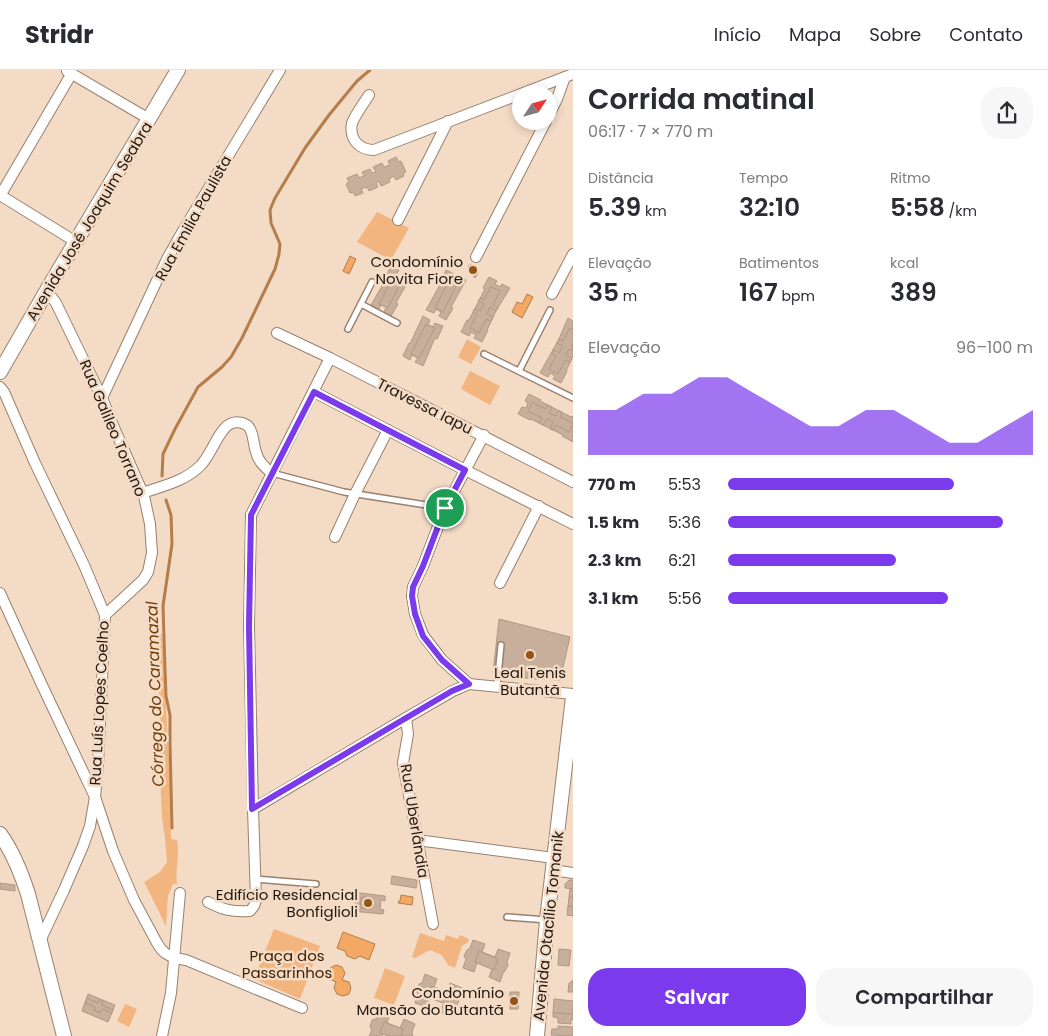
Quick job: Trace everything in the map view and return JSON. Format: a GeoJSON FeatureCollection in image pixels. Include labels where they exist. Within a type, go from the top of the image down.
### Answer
{"type":"FeatureCollection","features":[{"type":"Feature","properties":{"kind":"main road","name":"Avenida José Joaquim Seabra"},"geometry":{"type":"LineString","coordinates":[[0,372],[46,291],[178,70]]}},
{"type":"Feature","properties":{"kind":"main road","name":"Avenida Otacílio Tomanik"},"geometry":{"type":"LineString","coordinates":[[537,1036],[547,920],[573,695]]}},
{"type":"Feature","properties":{"kind":"main road"},"geometry":{"type":"LineString","coordinates":[[0,834],[13,855],[22,875],[64,1036]]}},
{"type":"Feature","properties":{"kind":"street","name":"Rua Emilia Paulista"},"geometry":{"type":"LineString","coordinates":[[102,398],[167,259],[280,70]]}},
{"type":"Feature","properties":{"kind":"street"},"geometry":{"type":"LineString","coordinates":[[76,242],[0,196],[69,72],[149,119]]}},
{"type":"Feature","properties":{"kind":"street"},"geometry":{"type":"LineString","coordinates":[[558,96],[566,74]]}},
{"type":"Feature","properties":{"kind":"street"},"geometry":{"type":"LineString","coordinates":[[369,95],[352,123],[352,131],[355,140],[364,149],[374,150],[566,74]]}},
{"type":"Feature","properties":{"kind":"street"},"geometry":{"type":"LineString","coordinates":[[398,220],[448,121]]}},
{"type":"Feature","properties":{"kind":"street"},"geometry":{"type":"LineString","coordinates":[[476,258],[541,130]]}},
{"type":"Feature","properties":{"kind":"street"},"geometry":{"type":"LineString","coordinates":[[552,294],[573,254]]}},
{"type":"Feature","properties":{"kind":"street","name":"Rua Galileo Torrano"},"geometry":{"type":"LineString","coordinates":[[46,291],[56,304],[102,398],[142,492],[148,516],[152,553],[148,572],[143,580],[105,615]]}},
{"type":"Feature","properties":{"kind":"street","name":"Travessa Iapu"},"geometry":{"type":"LineString","coordinates":[[276,333],[330,358],[573,482]]}},
{"type":"Feature","properties":{"kind":"street"},"geometry":{"type":"LineString","coordinates":[[208,902],[220,908],[250,911],[256,900],[252,809],[249,626],[251,515],[330,358]]}},
{"type":"Feature","properties":{"kind":"street","name":"Rua Luís Lopes Coelho"},"geometry":{"type":"LineString","coordinates":[[0,387],[84,565],[105,615],[98,765],[90,826],[64,890],[40,941]]}},
{"type":"Feature","properties":{"kind":"street"},"geometry":{"type":"LineString","coordinates":[[314,392],[573,524]]}},
{"type":"Feature","properties":{"kind":"street"},"geometry":{"type":"LineString","coordinates":[[142,492],[185,477],[202,465],[225,427],[232,422],[242,422],[248,426],[256,453],[272,473]]}},
{"type":"Feature","properties":{"kind":"street"},"geometry":{"type":"LineString","coordinates":[[334,537],[388,430]]}},
{"type":"Feature","properties":{"kind":"street"},"geometry":{"type":"LineString","coordinates":[[469,684],[442,660],[423,636],[415,614],[412,596],[413,587],[445,508],[484,436]]}},
{"type":"Feature","properties":{"kind":"street"},"geometry":{"type":"LineString","coordinates":[[500,583],[539,506]]}},
{"type":"Feature","properties":{"kind":"street"},"geometry":{"type":"LineString","coordinates":[[0,593],[95,797],[113,851],[134,900],[157,944],[165,953],[174,958],[186,960],[302,1008]]}},
{"type":"Feature","properties":{"kind":"street"},"geometry":{"type":"LineString","coordinates":[[252,809],[452,691],[469,684],[573,695]]}},
{"type":"Feature","properties":{"kind":"street","name":"Rua Uberlândia"},"geometry":{"type":"LineString","coordinates":[[406,718],[408,734],[403,763],[433,924]]}},
{"type":"Feature","properties":{"kind":"street"},"geometry":{"type":"LineString","coordinates":[[417,840],[553,864],[573,873]]}},
{"type":"Feature","properties":{"kind":"street"},"geometry":{"type":"LineString","coordinates":[[162,1036],[171,993],[180,893]]}},
{"type":"Feature","properties":{"kind":"lane"},"geometry":{"type":"LineString","coordinates":[[348,329],[372,282]]}},
{"type":"Feature","properties":{"kind":"lane"},"geometry":{"type":"LineString","coordinates":[[360,304],[397,323]]}},
{"type":"Feature","properties":{"kind":"lane"},"geometry":{"type":"LineString","coordinates":[[519,371],[550,310]]}},
{"type":"Feature","properties":{"kind":"lane"},"geometry":{"type":"LineString","coordinates":[[484,354],[573,398]]}},
{"type":"Feature","properties":{"kind":"lane"},"geometry":{"type":"LineString","coordinates":[[272,473],[344,492],[445,508]]}},
{"type":"Feature","properties":{"kind":"lane"},"geometry":{"type":"LineString","coordinates":[[497,686],[500,645]]}},
{"type":"Feature","properties":{"kind":"lane"},"geometry":{"type":"LineString","coordinates":[[255,878],[316,884]]}},
{"type":"Feature","properties":{"kind":"lane"},"geometry":{"type":"LineString","coordinates":[[507,917],[547,920]]}},
{"type":"Feature","properties":{"kind":"green space"},"geometry":{"type":"Polygon","coordinates":[[[377,212],[409,228],[391,260],[357,242],[377,212]]]}},
{"type":"Feature","properties":{"kind":"green space"},"geometry":{"type":"Polygon","coordinates":[[[467,339],[481,347],[471,364],[458,357],[467,339]]]}},
{"type":"Feature","properties":{"kind":"green space"},"geometry":{"type":"Polygon","coordinates":[[[470,371],[500,386],[490,405],[461,389],[470,371]]]}},
{"type":"Feature","properties":{"kind":"green space"},"geometry":{"type":"Polygon","coordinates":[[[155,632],[156,634],[162,634],[170,777],[171,839],[177,840],[178,846],[177,884],[173,884],[168,896],[166,926],[144,882],[160,872],[167,862],[159,775],[161,735],[159,692],[161,692],[155,632]]]}},
{"type":"Feature","properties":{"kind":"green space","name":"Praça dos Passarinhos"},"geometry":{"type":"Polygon","coordinates":[[[274,929],[320,946],[300,999],[254,979],[274,929]]]}},
{"type":"Feature","properties":{"kind":"green space"},"geometry":{"type":"Polygon","coordinates":[[[420,933],[444,941],[446,935],[458,939],[460,935],[469,939],[462,946],[455,968],[448,965],[442,955],[430,950],[415,958],[412,957],[420,933]]]}},
{"type":"Feature","properties":{"kind":"green space"},"geometry":{"type":"Polygon","coordinates":[[[385,968],[405,976],[394,1005],[374,998],[385,968]]]}},
{"type":"Feature","properties":{"kind":"green space"},"geometry":{"type":"Polygon","coordinates":[[[125,1004],[137,1009],[129,1027],[117,1021],[125,1004]]]}},
{"type":"Feature","properties":{"kind":"shaded area"},"geometry":{"type":"Polygon","coordinates":[[[350,256],[356,259],[349,274],[343,271],[350,256]]]}},
{"type":"Feature","properties":{"kind":"shaded area"},"geometry":{"type":"Polygon","coordinates":[[[527,294],[533,297],[522,318],[512,312],[517,302],[522,304],[527,294]]]}},
{"type":"Feature","properties":{"kind":"shaded area"},"geometry":{"type":"Polygon","coordinates":[[[401,895],[413,897],[412,905],[398,903],[401,895]]]}},
{"type":"Feature","properties":{"kind":"shaded area"},"geometry":{"type":"Polygon","coordinates":[[[343,932],[375,944],[369,960],[360,956],[355,959],[347,956],[345,951],[337,948],[343,932]]]}},
{"type":"Feature","properties":{"kind":"shaded area"},"geometry":{"type":"Polygon","coordinates":[[[336,965],[342,967],[345,973],[342,980],[349,982],[351,988],[349,994],[343,996],[337,994],[334,988],[336,982],[330,979],[328,973],[330,968],[336,965]]]}},
{"type":"Feature","properties":{"kind":"building"},"geometry":{"type":"Polygon","coordinates":[[[396,157],[399,162],[401,161],[406,172],[403,173],[404,176],[396,180],[394,176],[389,179],[390,182],[381,186],[379,181],[376,183],[378,187],[369,191],[367,187],[361,189],[363,193],[355,196],[353,192],[350,193],[346,184],[349,182],[347,178],[357,174],[359,178],[364,176],[362,172],[370,169],[372,173],[376,172],[373,167],[382,163],[384,167],[390,165],[388,161],[396,157]]]}},
{"type":"Feature","properties":{"kind":"building","name":"Condomínio Novita Fiore"},"geometry":{"type":"Polygon","coordinates":[[[472,264],[478,273],[475,278],[468,266],[472,264]]]}},
{"type":"Feature","properties":{"kind":"building"},"geometry":{"type":"Polygon","coordinates":[[[391,266],[399,270],[396,275],[401,277],[404,272],[411,276],[391,316],[384,312],[386,307],[381,305],[379,309],[371,305],[391,266]]]}},
{"type":"Feature","properties":{"kind":"building"},"geometry":{"type":"Polygon","coordinates":[[[446,270],[454,274],[451,279],[456,281],[459,276],[466,280],[446,320],[439,316],[441,312],[436,309],[434,313],[426,310],[446,270]]]}},
{"type":"Feature","properties":{"kind":"building"},"geometry":{"type":"Polygon","coordinates":[[[395,274],[403,278],[388,308],[379,304],[395,274]]]}},
{"type":"Feature","properties":{"kind":"building"},"geometry":{"type":"Polygon","coordinates":[[[489,277],[497,281],[495,284],[500,287],[502,284],[510,288],[496,311],[482,342],[474,338],[476,335],[471,332],[469,336],[461,332],[485,289],[483,288],[489,277]]]}},
{"type":"Feature","properties":{"kind":"building"},"geometry":{"type":"Polygon","coordinates":[[[450,278],[458,282],[443,312],[435,308],[450,278]]]}},
{"type":"Feature","properties":{"kind":"building"},"geometry":{"type":"Polygon","coordinates":[[[491,287],[500,291],[493,305],[498,308],[496,311],[490,307],[487,314],[493,317],[491,321],[486,319],[479,333],[470,328],[477,314],[473,312],[475,308],[480,311],[484,304],[478,301],[480,298],[484,300],[491,287]]]}},
{"type":"Feature","properties":{"kind":"building"},"geometry":{"type":"Polygon","coordinates":[[[423,316],[430,320],[428,325],[433,327],[435,323],[443,326],[437,339],[435,338],[423,366],[415,362],[418,358],[412,355],[410,360],[403,356],[423,316]]]}},
{"type":"Feature","properties":{"kind":"building"},"geometry":{"type":"Polygon","coordinates":[[[568,318],[573,321],[573,356],[561,383],[553,379],[555,376],[550,373],[548,377],[540,373],[559,339],[568,318]]]}},
{"type":"Feature","properties":{"kind":"building"},"geometry":{"type":"Polygon","coordinates":[[[426,324],[435,328],[419,358],[411,354],[426,324]]]}},
{"type":"Feature","properties":{"kind":"building"},"geometry":{"type":"Polygon","coordinates":[[[570,328],[573,330],[573,343],[571,346],[573,351],[569,349],[565,355],[572,358],[570,362],[565,360],[558,374],[549,369],[556,356],[552,353],[554,350],[559,353],[563,346],[557,343],[559,339],[563,341],[570,328]]]}},
{"type":"Feature","properties":{"kind":"building"},"geometry":{"type":"Polygon","coordinates":[[[529,394],[571,417],[573,416],[573,442],[563,435],[518,414],[522,407],[526,408],[528,403],[525,401],[529,394]]]}},
{"type":"Feature","properties":{"kind":"building"},"geometry":{"type":"Polygon","coordinates":[[[532,402],[546,409],[548,405],[552,407],[549,413],[556,416],[559,411],[562,412],[560,417],[573,423],[569,432],[556,425],[553,430],[550,429],[553,422],[547,419],[543,425],[539,423],[542,418],[528,411],[532,402]]]}},
{"type":"Feature","properties":{"kind":"building","name":"Leal Tenis Butantã"},"geometry":{"type":"Polygon","coordinates":[[[499,619],[570,637],[560,680],[534,679],[493,673],[499,619]]]}},
{"type":"Feature","properties":{"kind":"building"},"geometry":{"type":"Polygon","coordinates":[[[392,876],[417,880],[416,888],[391,884],[392,876]]]}},
{"type":"Feature","properties":{"kind":"building"},"geometry":{"type":"Polygon","coordinates":[[[569,880],[573,880],[573,889],[565,888],[565,884],[569,880]]]}},
{"type":"Feature","properties":{"kind":"building"},"geometry":{"type":"Polygon","coordinates":[[[0,883],[15,885],[15,891],[0,889],[0,883]]]}},
{"type":"Feature","properties":{"kind":"building"},"geometry":{"type":"Polygon","coordinates":[[[570,889],[573,889],[573,898],[569,897],[570,889]]]}},
{"type":"Feature","properties":{"kind":"building","name":"Edifício Residencial Bonfiglioli"},"geometry":{"type":"Polygon","coordinates":[[[352,892],[385,896],[385,901],[381,900],[380,909],[384,910],[383,914],[350,911],[351,906],[355,906],[356,897],[352,897],[352,892]]]}},
{"type":"Feature","properties":{"kind":"building"},"geometry":{"type":"Polygon","coordinates":[[[361,897],[371,898],[370,909],[360,908],[361,897]]]}},
{"type":"Feature","properties":{"kind":"building"},"geometry":{"type":"Polygon","coordinates":[[[569,897],[573,898],[573,907],[568,906],[569,897]]]}},
{"type":"Feature","properties":{"kind":"building"},"geometry":{"type":"Polygon","coordinates":[[[363,900],[373,901],[372,907],[362,905],[363,900]]]}},
{"type":"Feature","properties":{"kind":"building"},"geometry":{"type":"Polygon","coordinates":[[[568,906],[573,907],[573,916],[567,915],[568,906]]]}},
{"type":"Feature","properties":{"kind":"building"},"geometry":{"type":"Polygon","coordinates":[[[473,940],[485,944],[482,952],[495,957],[498,949],[510,953],[508,965],[500,982],[489,977],[492,969],[477,963],[474,972],[463,968],[466,959],[464,956],[473,940]]]}},
{"type":"Feature","properties":{"kind":"building"},"geometry":{"type":"Polygon","coordinates":[[[559,949],[571,950],[569,966],[558,965],[559,949]]]}},
{"type":"Feature","properties":{"kind":"building"},"geometry":{"type":"Polygon","coordinates":[[[479,951],[498,959],[494,970],[475,962],[479,951]]]}},
{"type":"Feature","properties":{"kind":"building"},"geometry":{"type":"Polygon","coordinates":[[[425,974],[437,979],[434,987],[447,992],[450,983],[462,988],[457,1006],[451,1016],[440,1012],[444,1003],[429,998],[426,1007],[415,1003],[418,994],[416,991],[419,984],[422,983],[425,974]]]}},
{"type":"Feature","properties":{"kind":"building"},"geometry":{"type":"Polygon","coordinates":[[[573,981],[573,992],[568,992],[569,983],[573,981]]]}},
{"type":"Feature","properties":{"kind":"building"},"geometry":{"type":"Polygon","coordinates":[[[431,986],[450,993],[446,1004],[426,997],[431,986]]]}},
{"type":"Feature","properties":{"kind":"building","name":"Condomínio Mansão do Butantã"},"geometry":{"type":"Polygon","coordinates":[[[510,992],[519,992],[518,1009],[510,1009],[510,992]]]}},
{"type":"Feature","properties":{"kind":"building"},"geometry":{"type":"Polygon","coordinates":[[[88,994],[115,1005],[108,1022],[82,1011],[88,994]]]}},
{"type":"Feature","properties":{"kind":"building"},"geometry":{"type":"Polygon","coordinates":[[[87,998],[98,1003],[99,1000],[103,1001],[102,1005],[113,1010],[112,1013],[102,1009],[100,1013],[94,1010],[95,1007],[85,1003],[87,998]]]}},
{"type":"Feature","properties":{"kind":"building"},"geometry":{"type":"Polygon","coordinates":[[[554,999],[573,1001],[573,1014],[553,1013],[554,999]]]}},
{"type":"Feature","properties":{"kind":"building"},"geometry":{"type":"Polygon","coordinates":[[[379,1010],[390,1014],[387,1023],[400,1028],[404,1019],[415,1024],[412,1032],[413,1036],[389,1036],[383,1034],[382,1036],[369,1036],[372,1030],[370,1027],[372,1020],[376,1019],[379,1010]]]}},
{"type":"Feature","properties":{"kind":"building"},"geometry":{"type":"Polygon","coordinates":[[[553,1013],[573,1014],[573,1020],[571,1019],[571,1024],[558,1023],[558,1018],[553,1017],[553,1013]]]}},
{"type":"Feature","properties":{"kind":"building"},"geometry":{"type":"Polygon","coordinates":[[[384,1022],[403,1029],[401,1036],[389,1036],[380,1033],[384,1022]]]}},
{"type":"Feature","properties":{"kind":"building"},"geometry":{"type":"Polygon","coordinates":[[[558,1026],[573,1027],[573,1036],[551,1035],[552,1029],[558,1029],[558,1026]]]}},
{"type":"Feature","properties":{"kind":"waterway","name":"Córrego do Caramazal"},"geometry":{"type":"LineString","coordinates":[[162,476],[163,454],[175,429],[198,387],[231,357],[275,269],[280,244],[271,223],[270,210],[275,198],[305,148],[329,115],[357,81],[370,70]]}},
{"type":"Feature","properties":{"kind":"waterway","name":"Córrego do Caramazal"},"geometry":{"type":"LineString","coordinates":[[166,500],[171,515],[172,544],[163,606],[166,696],[170,715],[172,828]]}},
{"type":"Feature","properties":{"kind":"place","name":"Condomínio Novita Fiore"},"geometry":{"type":"Point","coordinates":[473,270]}},
{"type":"Feature","properties":{"kind":"place","name":"Leal Tenis Butantã"},"geometry":{"type":"Point","coordinates":[530,655]}},
{"type":"Feature","properties":{"kind":"place","name":"Edifício Residencial Bonfiglioli"},"geometry":{"type":"Point","coordinates":[368,903]}},
{"type":"Feature","properties":{"kind":"place","name":"Condomínio Mansão do Butantã"},"geometry":{"type":"Point","coordinates":[514,1001]}},
{"type":"Feature","properties":{"kind":"route"},"geometry":{"type":"LineString","coordinates":[[314,392],[465,470],[445,508],[413,587],[412,596],[415,614],[423,636],[442,660],[469,684],[452,691],[252,809],[249,626],[251,515],[314,392]]}}]}
